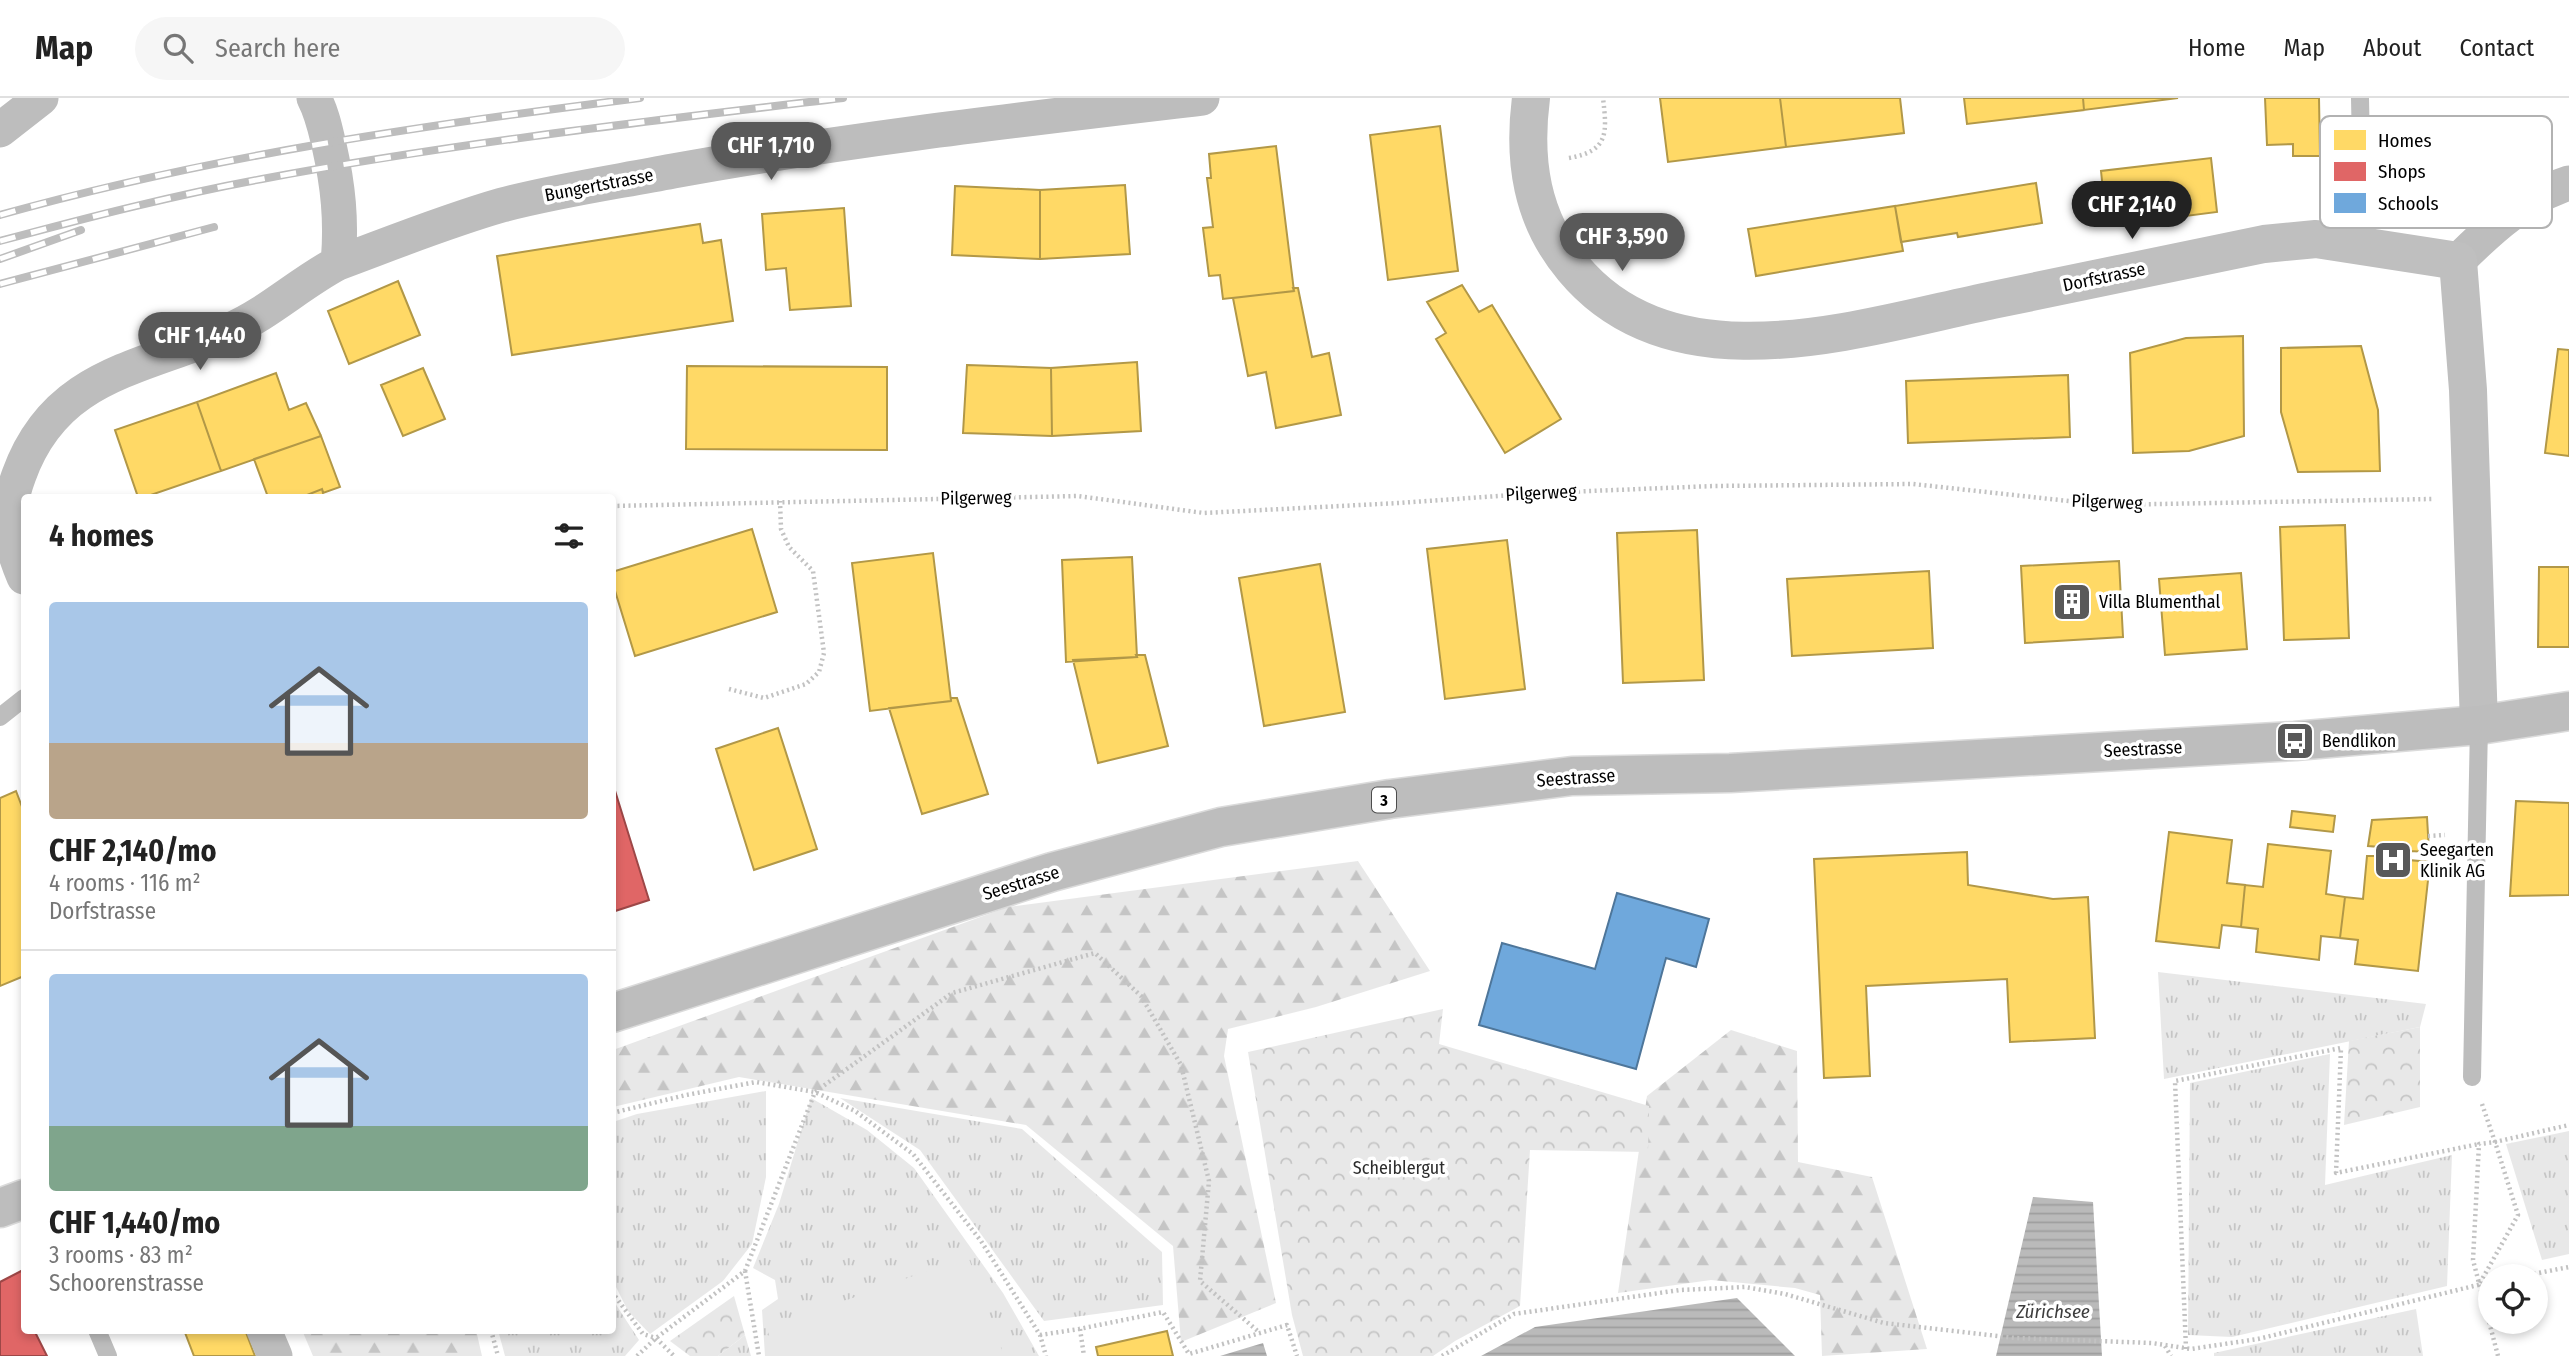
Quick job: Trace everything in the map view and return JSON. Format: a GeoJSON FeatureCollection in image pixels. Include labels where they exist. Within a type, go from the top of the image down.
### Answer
{"type":"FeatureCollection","features":[{"type":"Feature","properties":{"kind":"main road","name":"Seestrasse"},"geometry":{"type":"LineString","coordinates":[[616,1012],[1052,872],[1221,827],[1390,799],[1572,776],[1730,773],[2295,741],[2479,725],[2569,711]]}},
{"type":"Feature","properties":{"kind":"main road"},"geometry":{"type":"LineString","coordinates":[[0,1208],[21,1200]]}},
{"type":"Feature","properties":{"kind":"street"},"geometry":{"type":"LineString","coordinates":[[0,130],[41,98]]}},
{"type":"Feature","properties":{"kind":"street"},"geometry":{"type":"LineString","coordinates":[[314,98],[322,115],[338,185],[341,229],[338,263]]}},
{"type":"Feature","properties":{"kind":"street","name":"Bungertstrasse"},"geometry":{"type":"LineString","coordinates":[[13,556],[9,526],[17,480],[24,462],[49,420],[68,401],[128,368],[231,330],[274,307],[318,274],[338,263],[439,225],[503,205],[562,191],[740,159],[911,133],[1202,98]]}},
{"type":"Feature","properties":{"kind":"street","name":"Dorfstrasse"},"geometry":{"type":"LineString","coordinates":[[1531,98],[1527,127],[1528,164],[1541,212],[1562,255],[1578,275],[1603,296],[1633,316],[1664,330],[1728,341],[1808,338],[2264,244],[2316,239],[2458,261]]}},
{"type":"Feature","properties":{"kind":"street"},"geometry":{"type":"LineString","coordinates":[[2552,189],[2569,183]]}},
{"type":"Feature","properties":{"kind":"street"},"geometry":{"type":"LineString","coordinates":[[2479,725],[2468,390],[2458,261],[2493,228]]}},
{"type":"Feature","properties":{"kind":"street"},"geometry":{"type":"LineString","coordinates":[[266,1334],[275,1356]]}},
{"type":"Feature","properties":{"kind":"lane"},"geometry":{"type":"LineString","coordinates":[[2360,98],[2360,116]]}},
{"type":"Feature","properties":{"kind":"lane"},"geometry":{"type":"LineString","coordinates":[[0,717],[21,700]]}},
{"type":"Feature","properties":{"kind":"lane"},"geometry":{"type":"LineString","coordinates":[[2472,1077],[2479,725]]}},
{"type":"Feature","properties":{"kind":"lane"},"geometry":{"type":"LineString","coordinates":[[99,1334],[108,1356]]}},
{"type":"Feature","properties":{"kind":"path"},"geometry":{"type":"LineString","coordinates":[[1559,159],[1590,154],[1601,144],[1606,128],[1603,98]]}},
{"type":"Feature","properties":{"kind":"path","name":"Pilgerweg"},"geometry":{"type":"LineString","coordinates":[[616,506],[1078,496],[1203,513],[1541,493],[1714,486],[1913,484],[2105,505],[2470,498]]}},
{"type":"Feature","properties":{"kind":"path"},"geometry":{"type":"LineString","coordinates":[[729,689],[764,698],[806,684],[819,672],[822,663],[824,653],[813,571],[789,547],[781,528],[780,501]]}},
{"type":"Feature","properties":{"kind":"path"},"geometry":{"type":"LineString","coordinates":[[2428,835],[2451,835]]}},
{"type":"Feature","properties":{"kind":"path"},"geometry":{"type":"LineString","coordinates":[[760,1356],[745,1271],[815,1092],[952,993],[1095,953],[1141,996],[1181,1065],[1209,1181],[1200,1281],[1260,1333]]}},
{"type":"Feature","properties":{"kind":"path"},"geometry":{"type":"LineString","coordinates":[[2186,1349],[2175,1081],[2342,1048],[2336,1173],[2569,1125]]}},
{"type":"Feature","properties":{"kind":"path"},"geometry":{"type":"LineString","coordinates":[[2472,1077],[2496,1142],[2518,1215],[2490,1264]]}},
{"type":"Feature","properties":{"kind":"path"},"geometry":{"type":"LineString","coordinates":[[616,1112],[686,1095],[756,1083],[815,1092],[855,1111],[913,1154],[981,1241],[1040,1335],[1046,1356]]}},
{"type":"Feature","properties":{"kind":"path"},"geometry":{"type":"LineString","coordinates":[[2478,1280],[2473,1260],[2479,1144]]}},
{"type":"Feature","properties":{"kind":"path"},"geometry":{"type":"LineString","coordinates":[[2548,1271],[2569,1267]]}},
{"type":"Feature","properties":{"kind":"path"},"geometry":{"type":"LineString","coordinates":[[637,1356],[656,1338],[745,1271]]}},
{"type":"Feature","properties":{"kind":"path"},"geometry":{"type":"LineString","coordinates":[[1442,1356],[1514,1314],[1680,1290],[1745,1287],[1785,1294],[1884,1323],[2015,1338],[2152,1343],[2186,1349],[2258,1339],[2478,1284]]}},
{"type":"Feature","properties":{"kind":"path"},"geometry":{"type":"LineString","coordinates":[[616,1297],[643,1334],[656,1338],[674,1356]]}},
{"type":"Feature","properties":{"kind":"path"},"geometry":{"type":"LineString","coordinates":[[1040,1335],[1163,1312],[1189,1354],[1287,1325],[1297,1356]]}},
{"type":"Feature","properties":{"kind":"path"},"geometry":{"type":"LineString","coordinates":[[1080,1329],[1084,1356]]}},
{"type":"Feature","properties":{"kind":"path"},"geometry":{"type":"LineString","coordinates":[[492,1334],[498,1356]]}},
{"type":"Feature","properties":{"kind":"path"},"geometry":{"type":"LineString","coordinates":[[2492,1334],[2498,1356]]}},
{"type":"Feature","properties":{"kind":"path"},"geometry":{"type":"LineString","coordinates":[[2165,1345],[2171,1356]]}},
{"type":"Feature","properties":{"kind":"green space"},"geometry":{"type":"Polygon","coordinates":[[[1358,861],[1430,971],[1316,1007],[1228,1029],[1224,1056],[1276,1303],[1181,1342],[1173,1246],[1026,1125],[739,1077],[616,1106],[616,1049],[1008,907],[1358,861]]]}},
{"type":"Feature","properties":{"kind":"green space"},"geometry":{"type":"Polygon","coordinates":[[[2158,972],[2426,1004],[2420,1027],[2164,1079],[2158,972]]]}},
{"type":"Feature","properties":{"kind":"green space","name":"Scheiblergut"},"geometry":{"type":"Polygon","coordinates":[[[1443,1009],[1439,1044],[1649,1106],[1648,1152],[1530,1150],[1520,1306],[1433,1356],[1303,1356],[1292,1315],[1248,1052],[1443,1009]]]}},
{"type":"Feature","properties":{"kind":"green space"},"geometry":{"type":"Polygon","coordinates":[[[2420,1027],[2420,1107],[2344,1125],[2349,1041],[2420,1027]]]}},
{"type":"Feature","properties":{"kind":"green space"},"geometry":{"type":"Polygon","coordinates":[[[1731,1030],[1797,1051],[1798,1162],[1872,1177],[1927,1349],[1822,1356],[1820,1295],[1795,1288],[1711,1280],[1618,1293],[1647,1096],[1731,1030]]]}},
{"type":"Feature","properties":{"kind":"green space"},"geometry":{"type":"Polygon","coordinates":[[[2330,1054],[2325,1185],[2452,1155],[2447,1286],[2232,1337],[2188,1335],[2190,1083],[2330,1054]]]}},
{"type":"Feature","properties":{"kind":"green space"},"geometry":{"type":"Polygon","coordinates":[[[766,1091],[766,1177],[752,1244],[723,1281],[650,1334],[628,1311],[616,1287],[616,1121],[637,1114],[766,1091]]]}},
{"type":"Feature","properties":{"kind":"green space"},"geometry":{"type":"Polygon","coordinates":[[[811,1098],[867,1130],[914,1168],[1003,1293],[1039,1356],[765,1356],[762,1310],[778,1299],[775,1280],[753,1268],[779,1204],[811,1098]]]}},
{"type":"Feature","properties":{"kind":"green space"},"geometry":{"type":"Polygon","coordinates":[[[840,1098],[1022,1129],[1162,1252],[1163,1305],[1044,1321],[920,1150],[840,1098]]]}},
{"type":"Feature","properties":{"kind":"green space"},"geometry":{"type":"Polygon","coordinates":[[[2569,1131],[2569,1254],[2542,1260],[2506,1144],[2569,1131]]]}},
{"type":"Feature","properties":{"kind":"green space"},"geometry":{"type":"Polygon","coordinates":[[[968,1256],[1004,1356],[776,1356],[767,1329],[968,1256]]]}},
{"type":"Feature","properties":{"kind":"green space"},"geometry":{"type":"Polygon","coordinates":[[[734,1296],[745,1335],[718,1356],[690,1356],[670,1341],[734,1296]]]}},
{"type":"Feature","properties":{"kind":"green space"},"geometry":{"type":"Polygon","coordinates":[[[616,1305],[639,1340],[625,1356],[505,1356],[499,1334],[616,1334],[616,1305]]]}},
{"type":"Feature","properties":{"kind":"green space"},"geometry":{"type":"Polygon","coordinates":[[[2416,1309],[2423,1356],[2214,1356],[2214,1353],[2416,1309]]]}},
{"type":"Feature","properties":{"kind":"green space"},"geometry":{"type":"Polygon","coordinates":[[[304,1334],[477,1334],[482,1356],[313,1356],[304,1334]]]}},
{"type":"Feature","properties":{"kind":"green space"},"geometry":{"type":"Polygon","coordinates":[[[745,1335],[751,1356],[718,1356],[745,1335]]]}},
{"type":"Feature","properties":{"kind":"water","name":"Zürichsee"},"geometry":{"type":"Polygon","coordinates":[[[2033,1197],[2093,1202],[2102,1356],[1996,1356],[2033,1197]]]}},
{"type":"Feature","properties":{"kind":"water"},"geometry":{"type":"Polygon","coordinates":[[[1737,1298],[1795,1356],[1481,1356],[1535,1327],[1737,1298]]]}},
{"type":"Feature","properties":{"kind":"water"},"geometry":{"type":"Polygon","coordinates":[[[1263,1343],[1267,1356],[1220,1356],[1263,1343]]]}},
{"type":"Feature","properties":{"kind":"building: Homes"},"geometry":{"type":"Polygon","coordinates":[[[1660,98],[1780,98],[1786,147],[1668,162],[1660,98]]]}},
{"type":"Feature","properties":{"kind":"building: Homes"},"geometry":{"type":"Polygon","coordinates":[[[1780,98],[1900,98],[1904,133],[1786,147],[1780,98]]]}},
{"type":"Feature","properties":{"kind":"building: Homes"},"geometry":{"type":"Polygon","coordinates":[[[1964,98],[2083,98],[2084,110],[1967,124],[1964,98]]]}},
{"type":"Feature","properties":{"kind":"building: Homes"},"geometry":{"type":"Polygon","coordinates":[[[2083,98],[2178,98],[2084,110],[2083,98]]]}},
{"type":"Feature","properties":{"kind":"building: Homes"},"geometry":{"type":"Polygon","coordinates":[[[2265,98],[2319,98],[2320,156],[2293,156],[2293,144],[2267,145],[2265,98]]]}},
{"type":"Feature","properties":{"kind":"building: Homes"},"geometry":{"type":"Polygon","coordinates":[[[1440,126],[1458,271],[1388,280],[1370,135],[1440,126]]]}},
{"type":"Feature","properties":{"kind":"building: Homes"},"geometry":{"type":"Polygon","coordinates":[[[1276,146],[1294,291],[1223,299],[1220,275],[1209,276],[1203,228],[1213,227],[1207,178],[1211,178],[1209,154],[1276,146]]]}},
{"type":"Feature","properties":{"kind":"building: Homes"},"geometry":{"type":"Polygon","coordinates":[[[2211,158],[2217,212],[2186,216],[2185,210],[2106,220],[2101,171],[2211,158]]]}},
{"type":"Feature","properties":{"kind":"building: Homes"},"geometry":{"type":"Polygon","coordinates":[[[2036,183],[2042,223],[1958,237],[1957,233],[1901,242],[1895,206],[2036,183]]]}},
{"type":"Feature","properties":{"kind":"building: Homes"},"geometry":{"type":"Polygon","coordinates":[[[1125,185],[1130,254],[1040,259],[1040,190],[1125,185]]]}},
{"type":"Feature","properties":{"kind":"building: Homes"},"geometry":{"type":"Polygon","coordinates":[[[955,186],[1040,190],[1040,259],[952,255],[955,186]]]}},
{"type":"Feature","properties":{"kind":"building: Homes"},"geometry":{"type":"Polygon","coordinates":[[[1895,206],[1903,251],[1756,276],[1748,229],[1895,206]]]}},
{"type":"Feature","properties":{"kind":"building: Homes"},"geometry":{"type":"Polygon","coordinates":[[[844,208],[851,306],[790,310],[786,268],[766,270],[762,214],[844,208]]]}},
{"type":"Feature","properties":{"kind":"building: Homes"},"geometry":{"type":"Polygon","coordinates":[[[700,224],[703,243],[721,240],[733,321],[512,355],[497,256],[700,224]]]}},
{"type":"Feature","properties":{"kind":"building: Homes"},"geometry":{"type":"Polygon","coordinates":[[[398,281],[420,335],[349,364],[328,311],[398,281]]]}},
{"type":"Feature","properties":{"kind":"building: Homes"},"geometry":{"type":"Polygon","coordinates":[[[1462,285],[1479,312],[1492,305],[1561,419],[1505,453],[1436,339],[1446,333],[1427,302],[1462,285]]]}},
{"type":"Feature","properties":{"kind":"building: Homes"},"geometry":{"type":"Polygon","coordinates":[[[1293,288],[1298,288],[1312,357],[1329,353],[1341,415],[1276,428],[1266,372],[1248,376],[1233,298],[1294,291],[1293,288]]]}},
{"type":"Feature","properties":{"kind":"building: Homes"},"geometry":{"type":"Polygon","coordinates":[[[2243,336],[2244,436],[2189,451],[2133,453],[2130,353],[2186,338],[2243,336]]]}},
{"type":"Feature","properties":{"kind":"building: Homes"},"geometry":{"type":"Polygon","coordinates":[[[2361,346],[2378,410],[2380,471],[2298,472],[2281,412],[2281,348],[2361,346]]]}},
{"type":"Feature","properties":{"kind":"building: Homes"},"geometry":{"type":"Polygon","coordinates":[[[2558,349],[2569,350],[2569,456],[2545,453],[2558,349]]]}},
{"type":"Feature","properties":{"kind":"building: Homes"},"geometry":{"type":"Polygon","coordinates":[[[1137,362],[1141,431],[1052,436],[1051,368],[1137,362]]]}},
{"type":"Feature","properties":{"kind":"building: Homes"},"geometry":{"type":"Polygon","coordinates":[[[967,365],[1051,368],[1052,436],[963,433],[967,365]]]}},
{"type":"Feature","properties":{"kind":"building: Homes"},"geometry":{"type":"Polygon","coordinates":[[[687,366],[887,367],[887,450],[686,449],[687,366]]]}},
{"type":"Feature","properties":{"kind":"building: Homes"},"geometry":{"type":"Polygon","coordinates":[[[423,368],[445,419],[403,436],[381,385],[423,368]]]}},
{"type":"Feature","properties":{"kind":"building: Homes"},"geometry":{"type":"Polygon","coordinates":[[[276,373],[289,410],[306,403],[321,436],[221,471],[197,402],[276,373]]]}},
{"type":"Feature","properties":{"kind":"building: Homes"},"geometry":{"type":"Polygon","coordinates":[[[2068,375],[2070,437],[1908,443],[1906,381],[2068,375]]]}},
{"type":"Feature","properties":{"kind":"building: Homes"},"geometry":{"type":"Polygon","coordinates":[[[197,402],[221,471],[154,494],[137,494],[115,430],[197,402]]]}},
{"type":"Feature","properties":{"kind":"building: Homes"},"geometry":{"type":"Polygon","coordinates":[[[321,436],[340,487],[323,493],[322,489],[310,494],[267,494],[254,459],[321,436]]]}},
{"type":"Feature","properties":{"kind":"building: Homes"},"geometry":{"type":"Polygon","coordinates":[[[322,489],[324,494],[310,494],[322,489]]]}},
{"type":"Feature","properties":{"kind":"building: Homes"},"geometry":{"type":"Polygon","coordinates":[[[2345,525],[2349,638],[2284,640],[2280,527],[2345,525]]]}},
{"type":"Feature","properties":{"kind":"building: Homes"},"geometry":{"type":"Polygon","coordinates":[[[752,529],[777,612],[635,656],[616,594],[616,571],[752,529]]]}},
{"type":"Feature","properties":{"kind":"building: Homes"},"geometry":{"type":"Polygon","coordinates":[[[1697,530],[1704,680],[1623,683],[1617,533],[1697,530]]]}},
{"type":"Feature","properties":{"kind":"building: Homes"},"geometry":{"type":"Polygon","coordinates":[[[1507,540],[1525,689],[1445,699],[1427,549],[1507,540]]]}},
{"type":"Feature","properties":{"kind":"building: Homes"},"geometry":{"type":"Polygon","coordinates":[[[933,553],[951,701],[870,711],[852,563],[933,553]]]}},
{"type":"Feature","properties":{"kind":"building: Homes"},"geometry":{"type":"Polygon","coordinates":[[[1132,557],[1137,657],[1066,662],[1062,560],[1132,557]]]}},
{"type":"Feature","properties":{"kind":"building: Homes","name":"Villa Blumenthal"},"geometry":{"type":"Polygon","coordinates":[[[2119,561],[2123,637],[2025,643],[2021,566],[2119,561]]]}},
{"type":"Feature","properties":{"kind":"building: Homes"},"geometry":{"type":"Polygon","coordinates":[[[1320,564],[1345,712],[1264,726],[1239,578],[1320,564]]]}},
{"type":"Feature","properties":{"kind":"building: Homes"},"geometry":{"type":"Polygon","coordinates":[[[2539,567],[2569,567],[2569,647],[2538,647],[2539,567]]]}},
{"type":"Feature","properties":{"kind":"building: Homes"},"geometry":{"type":"Polygon","coordinates":[[[1929,571],[1933,648],[1792,656],[1787,579],[1929,571]]]}},
{"type":"Feature","properties":{"kind":"building: Homes"},"geometry":{"type":"Polygon","coordinates":[[[2241,573],[2247,649],[2165,655],[2159,579],[2241,573]]]}},
{"type":"Feature","properties":{"kind":"building: Homes"},"geometry":{"type":"Polygon","coordinates":[[[1136,655],[1145,655],[1168,746],[1098,763],[1073,660],[1137,657],[1136,655]]]}},
{"type":"Feature","properties":{"kind":"building: Homes"},"geometry":{"type":"Polygon","coordinates":[[[951,698],[957,698],[988,794],[922,814],[889,708],[951,701],[951,698]]]}},
{"type":"Feature","properties":{"kind":"building: Homes"},"geometry":{"type":"Polygon","coordinates":[[[778,728],[817,849],[754,870],[716,749],[778,728]]]}},
{"type":"Feature","properties":{"kind":"building: Homes"},"geometry":{"type":"Polygon","coordinates":[[[16,791],[21,804],[21,977],[0,986],[0,798],[16,791]]]}},
{"type":"Feature","properties":{"kind":"building: Homes"},"geometry":{"type":"Polygon","coordinates":[[[2516,801],[2569,803],[2569,895],[2510,896],[2516,801]]]}},
{"type":"Feature","properties":{"kind":"building: Homes"},"geometry":{"type":"Polygon","coordinates":[[[2292,811],[2335,816],[2333,832],[2290,827],[2292,811]]]}},
{"type":"Feature","properties":{"kind":"building: Homes"},"geometry":{"type":"Polygon","coordinates":[[[2427,817],[2429,852],[2409,851],[2409,860],[2430,862],[2418,971],[2355,964],[2358,940],[2340,938],[2345,897],[2363,899],[2367,856],[2379,856],[2380,847],[2368,846],[2372,820],[2427,817]]]}},
{"type":"Feature","properties":{"kind":"building: Homes"},"geometry":{"type":"Polygon","coordinates":[[[2169,832],[2232,840],[2227,883],[2245,885],[2241,927],[2222,925],[2219,948],[2156,941],[2169,832]]]}},
{"type":"Feature","properties":{"kind":"building: Homes"},"geometry":{"type":"Polygon","coordinates":[[[2268,844],[2331,851],[2326,894],[2345,897],[2340,938],[2321,936],[2319,960],[2256,952],[2258,929],[2241,927],[2245,885],[2263,887],[2268,844]]]}},
{"type":"Feature","properties":{"kind":"building: Homes"},"geometry":{"type":"Polygon","coordinates":[[[1967,852],[1968,885],[2053,899],[2088,897],[2095,1038],[2010,1042],[2007,979],[1866,986],[1870,1076],[1824,1078],[1814,859],[1967,852]]]}},
{"type":"Feature","properties":{"kind":"building: Homes"},"geometry":{"type":"Polygon","coordinates":[[[1167,1331],[1173,1356],[1098,1356],[1096,1347],[1167,1331]]]}},
{"type":"Feature","properties":{"kind":"building: Homes"},"geometry":{"type":"Polygon","coordinates":[[[186,1334],[247,1334],[255,1356],[194,1356],[186,1334]]]}},
{"type":"Feature","properties":{"kind":"building: Shops"},"geometry":{"type":"Polygon","coordinates":[[[616,794],[649,900],[616,911],[616,794]]]}},
{"type":"Feature","properties":{"kind":"building: Shops"},"geometry":{"type":"Polygon","coordinates":[[[21,1271],[21,1334],[36,1334],[47,1356],[0,1356],[0,1282],[21,1271]]]}},
{"type":"Feature","properties":{"kind":"building: Schools"},"geometry":{"type":"Polygon","coordinates":[[[1617,893],[1709,919],[1696,967],[1666,958],[1636,1069],[1479,1025],[1502,943],[1595,969],[1617,893]]]}},
{"type":"Feature","properties":{"kind":"railway"},"geometry":{"type":"LineString","coordinates":[[0,215],[158,176],[318,144],[478,119],[640,98]]}},
{"type":"Feature","properties":{"kind":"railway"},"geometry":{"type":"LineString","coordinates":[[0,241],[196,192],[334,166],[552,134],[843,98]]}},
{"type":"Feature","properties":{"kind":"railway"},"geometry":{"type":"LineString","coordinates":[[0,284],[214,227]]}},
{"type":"Feature","properties":{"kind":"railway"},"geometry":{"type":"LineString","coordinates":[[0,259],[81,230]]}},
{"type":"Feature","properties":{"kind":"place","name":"Villa Blumenthal"},"geometry":{"type":"Point","coordinates":[2072,602]}},
{"type":"Feature","properties":{"kind":"place","name":"Bendlikon"},"geometry":{"type":"Point","coordinates":[2295,741]}},
{"type":"Feature","properties":{"kind":"place","name":"Seegarten Klinik AG"},"geometry":{"type":"Point","coordinates":[2393,860]}}]}
